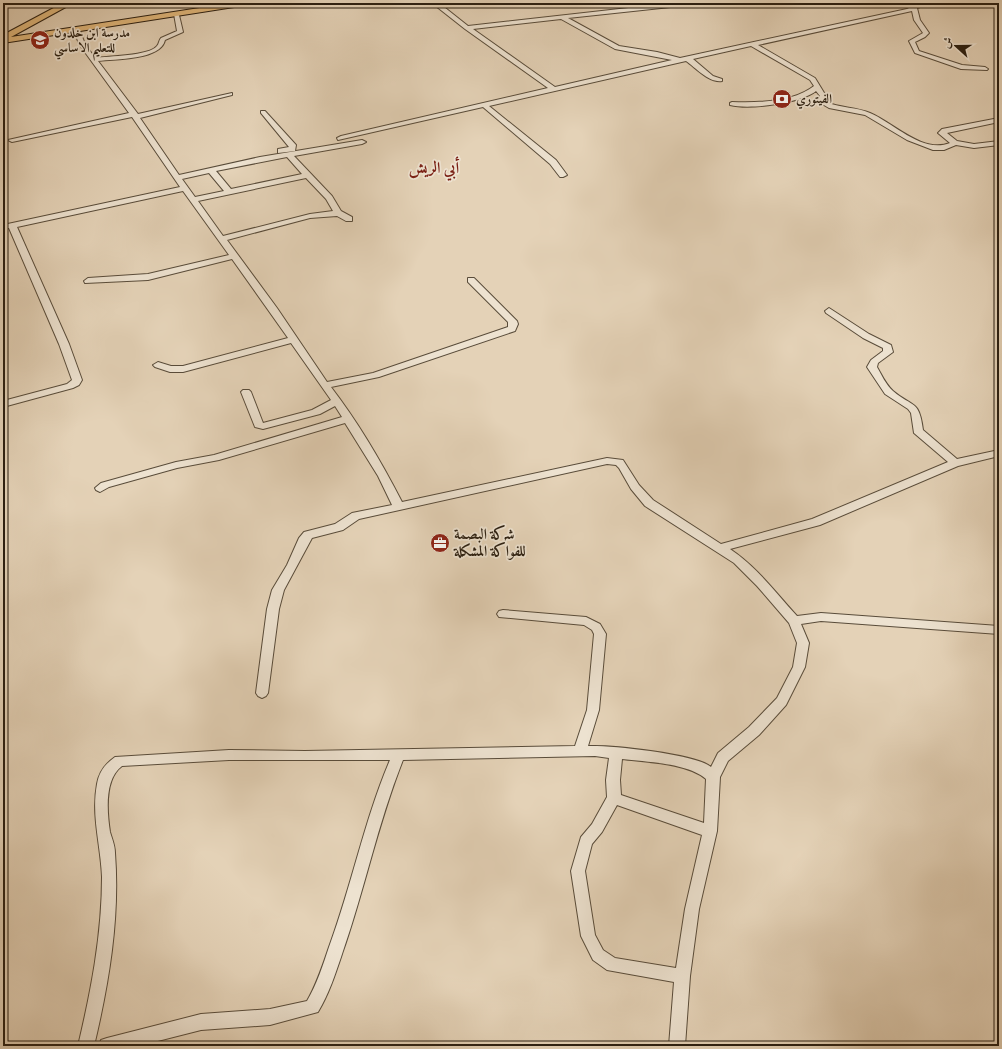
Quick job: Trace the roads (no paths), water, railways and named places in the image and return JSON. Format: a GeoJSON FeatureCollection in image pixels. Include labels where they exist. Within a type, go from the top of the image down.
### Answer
{"type":"FeatureCollection","features":[{"type":"Feature","properties":{"kind":"main road"},"geometry":{"type":"LineString","coordinates":[[3,40],[70,3]]}},
{"type":"Feature","properties":{"kind":"main road"},"geometry":{"type":"LineString","coordinates":[[3,40],[176,15],[247,3]]}},
{"type":"Feature","properties":{"kind":"street"},"geometry":{"type":"LineString","coordinates":[[156,5],[180,3]]}},
{"type":"Feature","properties":{"kind":"street"},"geometry":{"type":"LineString","coordinates":[[435,3],[467,28],[554,89]]}},
{"type":"Feature","properties":{"kind":"street"},"geometry":{"type":"LineString","coordinates":[[467,28],[689,3]]}},
{"type":"Feature","properties":{"kind":"street"},"geometry":{"type":"LineString","coordinates":[[341,138],[917,5],[941,3]]}},
{"type":"Feature","properties":{"kind":"street"},"geometry":{"type":"LineString","coordinates":[[991,3],[999,7]]}},
{"type":"Feature","properties":{"kind":"street"},"geometry":{"type":"LineString","coordinates":[[917,5],[917,20],[926,33],[923,36],[912,40],[914,48],[917,52],[961,66],[985,69]]}},
{"type":"Feature","properties":{"kind":"street"},"geometry":{"type":"LineString","coordinates":[[93,60],[138,54],[158,49],[161,46],[163,38],[180,32],[176,15]]}},
{"type":"Feature","properties":{"kind":"street"},"geometry":{"type":"LineString","coordinates":[[561,17],[617,48],[657,54],[680,60]]}},
{"type":"Feature","properties":{"kind":"street"},"geometry":{"type":"LineString","coordinates":[[77,30],[82,44],[93,60],[178,176],[193,200],[235,256],[337,401],[383,476],[398,506]]}},
{"type":"Feature","properties":{"kind":"street"},"geometry":{"type":"LineString","coordinates":[[752,44],[815,81],[823,96],[820,101],[829,107],[866,114],[911,139],[930,147],[945,148],[954,143]]}},
{"type":"Feature","properties":{"kind":"street"},"geometry":{"type":"LineString","coordinates":[[687,58],[711,77],[720,80]]}},
{"type":"Feature","properties":{"kind":"street"},"geometry":{"type":"LineString","coordinates":[[732,104],[757,105],[802,96],[818,86]]}},
{"type":"Feature","properties":{"kind":"street"},"geometry":{"type":"LineString","coordinates":[[12,140],[135,116],[230,94]]}},
{"type":"Feature","properties":{"kind":"street"},"geometry":{"type":"LineString","coordinates":[[484,105],[553,162],[563,175]]}},
{"type":"Feature","properties":{"kind":"street"},"geometry":{"type":"LineString","coordinates":[[178,176],[293,148],[263,112]]}},
{"type":"Feature","properties":{"kind":"street"},"geometry":{"type":"LineString","coordinates":[[999,120],[944,131],[943,134],[954,143],[974,146],[999,143]]}},
{"type":"Feature","properties":{"kind":"street"},"geometry":{"type":"LineString","coordinates":[[178,176],[260,159],[315,152],[362,142]]}},
{"type":"Feature","properties":{"kind":"street"},"geometry":{"type":"LineString","coordinates":[[289,155],[329,198],[338,213],[349,219]]}},
{"type":"Feature","properties":{"kind":"street"},"geometry":{"type":"LineString","coordinates":[[211,170],[222,181],[229,192]]}},
{"type":"Feature","properties":{"kind":"street"},"geometry":{"type":"LineString","coordinates":[[193,200],[307,175]]}},
{"type":"Feature","properties":{"kind":"street"},"geometry":{"type":"LineString","coordinates":[[3,404],[70,386],[76,383],[77,380],[64,344],[7,226],[186,188]]}},
{"type":"Feature","properties":{"kind":"street"},"geometry":{"type":"LineString","coordinates":[[221,239],[302,218],[338,213]]}},
{"type":"Feature","properties":{"kind":"street"},"geometry":{"type":"LineString","coordinates":[[88,281],[148,277],[235,256]]}},
{"type":"Feature","properties":{"kind":"street"},"geometry":{"type":"LineString","coordinates":[[325,385],[376,376],[512,329],[514,327],[512,321],[471,280]]}},
{"type":"Feature","properties":{"kind":"street"},"geometry":{"type":"LineString","coordinates":[[829,310],[866,336],[888,348],[888,352],[874,362],[872,367],[878,379],[888,392],[912,407],[916,413],[918,431],[955,463]]}},
{"type":"Feature","properties":{"kind":"street"},"geometry":{"type":"LineString","coordinates":[[158,365],[183,370],[294,339]]}},
{"type":"Feature","properties":{"kind":"street"},"geometry":{"type":"LineString","coordinates":[[246,392],[257,422],[263,426],[316,412],[337,401]]}},
{"type":"Feature","properties":{"kind":"street"},"geometry":{"type":"LineString","coordinates":[[100,488],[111,483],[176,465],[215,458],[348,419]]}},
{"type":"Feature","properties":{"kind":"street"},"geometry":{"type":"LineString","coordinates":[[720,548],[760,535],[816,522],[955,463],[999,453]]}},
{"type":"Feature","properties":{"kind":"street"},"geometry":{"type":"LineString","coordinates":[[262,693],[273,609],[278,590],[293,565],[305,537],[339,527],[356,516],[607,461],[614,461],[623,466],[635,487],[649,503],[738,560],[762,583],[794,621],[803,643],[799,667],[782,701],[754,731],[723,757],[712,777],[710,831],[692,909],[682,976],[677,1046]]}},
{"type":"Feature","properties":{"kind":"street"},"geometry":{"type":"LineString","coordinates":[[503,614],[586,621],[598,630],[600,634],[593,710],[580,751]]}},
{"type":"Feature","properties":{"kind":"street"},"geometry":{"type":"LineString","coordinates":[[794,621],[839,618],[999,630]]}},
{"type":"Feature","properties":{"kind":"street"},"geometry":{"type":"LineString","coordinates":[[86,1046],[98,998],[108,930],[108,852],[104,835],[101,809],[106,772],[111,765],[120,760],[229,755],[305,756],[580,751],[616,754],[694,765],[704,769],[712,777]]}},
{"type":"Feature","properties":{"kind":"street"},"geometry":{"type":"LineString","coordinates":[[106,1046],[201,1022],[270,1017],[312,1007],[318,996],[338,946],[386,782],[399,754]]}},
{"type":"Feature","properties":{"kind":"street"},"geometry":{"type":"LineString","coordinates":[[616,754],[613,780],[614,798],[597,828],[586,842],[578,871],[588,936],[598,955],[612,965],[682,976]]}},
{"type":"Feature","properties":{"kind":"street"},"geometry":{"type":"LineString","coordinates":[[614,798],[648,811],[710,831]]}},
{"type":"Feature","properties":{"kind":"place","name":"مدرسة ابن خلدون للتعليم الاساسي"},"geometry":{"type":"Point","coordinates":[40,40]}},
{"type":"Feature","properties":{"kind":"place","name":"الفيتوري"},"geometry":{"type":"Point","coordinates":[782,99]}},
{"type":"Feature","properties":{"kind":"place","name":"شركة البصمة للفواكة المشكلة"},"geometry":{"type":"Point","coordinates":[440,543]}},
{"type":"Feature","properties":{"kind":"district","name":"أبي الريش"},"geometry":{"type":"Point","coordinates":[434,168]}}]}
